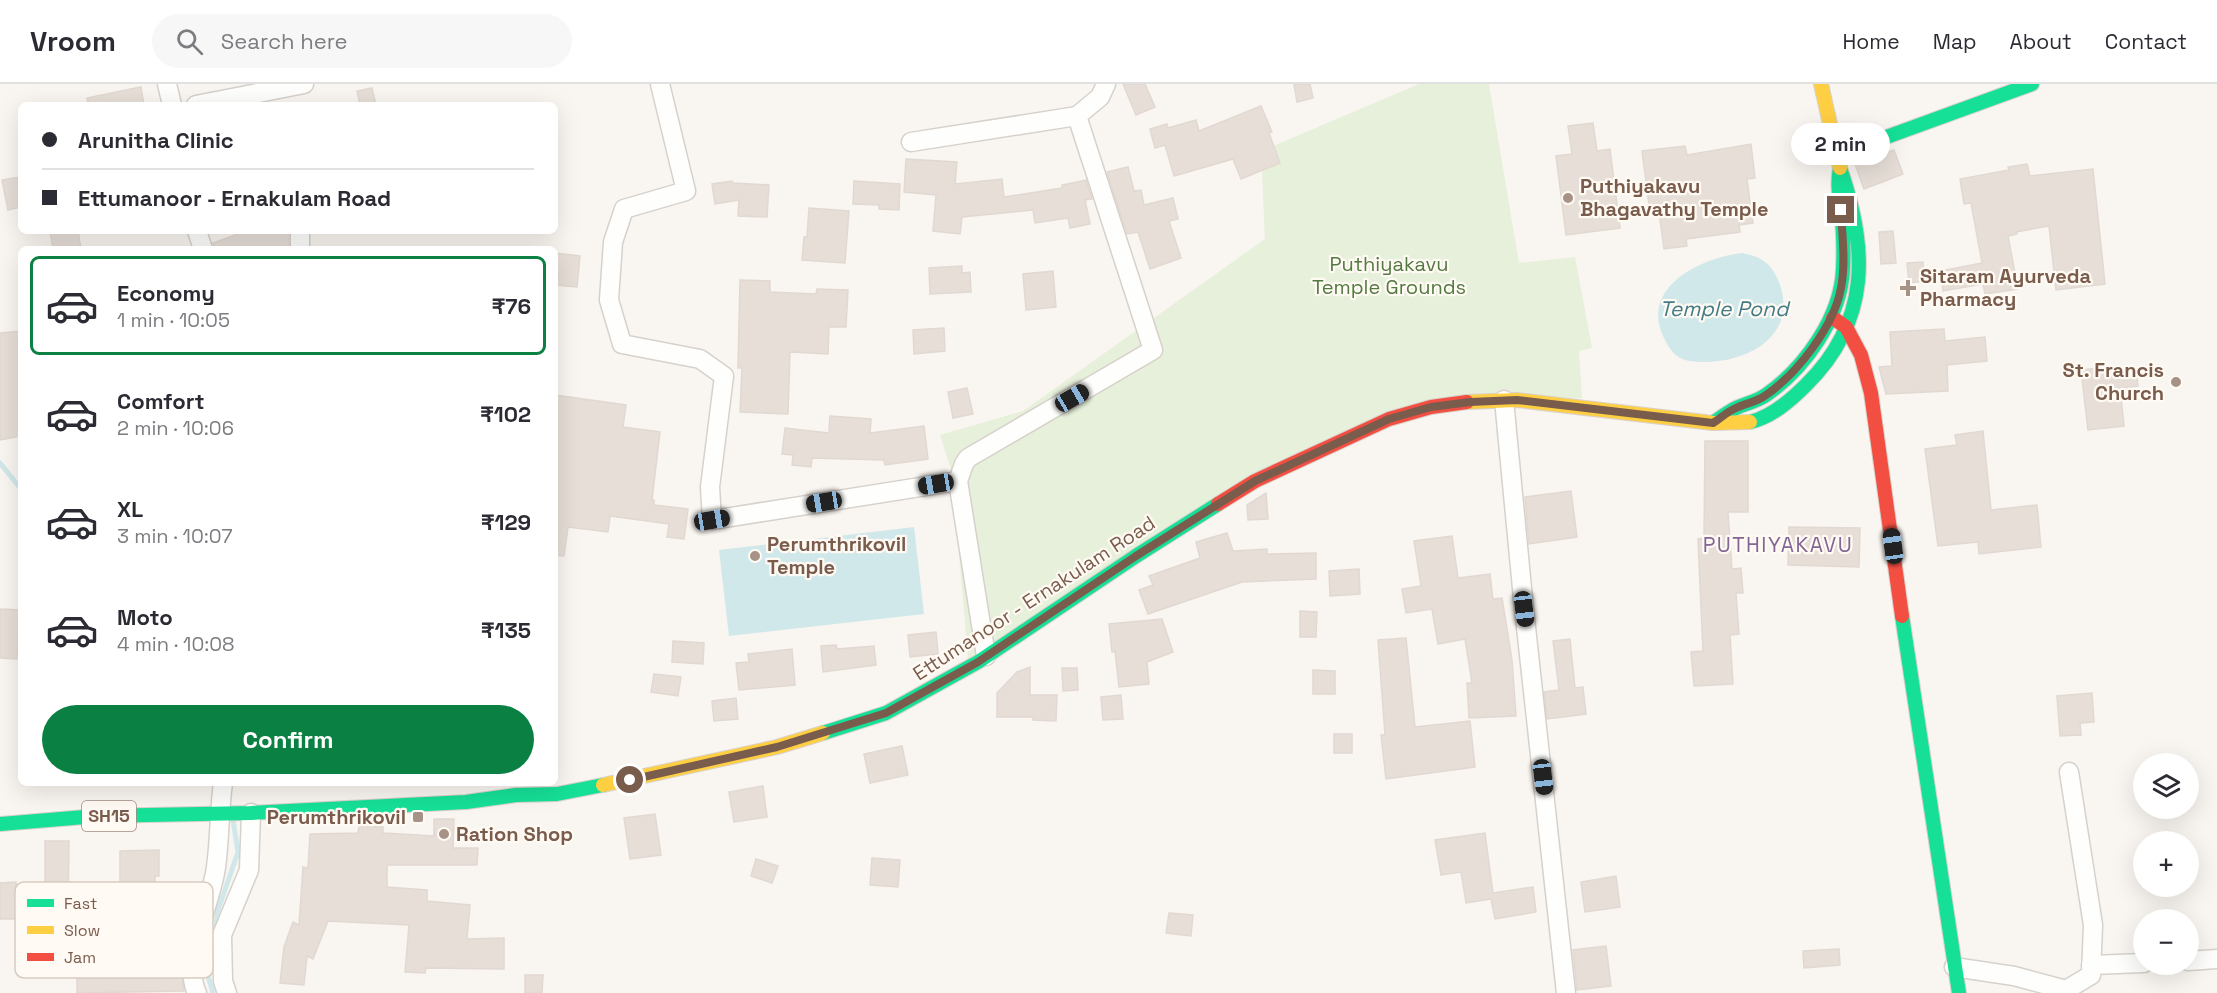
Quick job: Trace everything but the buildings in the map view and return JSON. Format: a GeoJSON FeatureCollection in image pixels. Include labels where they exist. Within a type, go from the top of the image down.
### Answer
{"type":"FeatureCollection","features":[{"type":"Feature","properties":{"kind":"main road","name":"Ettumanoor - Ernakulam Road"},"geometry":{"type":"LineString","coordinates":[[0,824],[98,816],[251,813],[466,802],[516,795],[557,794],[687,768],[777,747],[886,713],[986,656],[1136,556],[1255,481],[1389,419],[1431,407],[1504,400],[1575,406],[1713,423],[1738,423],[1761,419],[1790,401],[1812,379],[1846,327],[1858,290],[1859,262],[1849,192],[1838,162],[1821,84]]}},
{"type":"Feature","properties":{"kind":"main road"},"geometry":{"type":"LineString","coordinates":[[1838,162],[2032,84]]}},
{"type":"Feature","properties":{"kind":"main road","name":"Ettumanoor - Ernakulam Road"},"geometry":{"type":"LineString","coordinates":[[1713,423],[1736,408],[1750,404],[1766,395],[1789,375],[1811,350],[1831,317],[1841,290],[1843,269],[1841,210],[1837,182],[1838,162]]}},
{"type":"Feature","properties":{"kind":"main road"},"geometry":{"type":"LineString","coordinates":[[1831,317],[1846,327],[1861,355],[1871,393],[1913,697],[1959,993]]}},
{"type":"Feature","properties":{"kind":"street"},"geometry":{"type":"LineString","coordinates":[[167,84],[171,102]]}},
{"type":"Feature","properties":{"kind":"street"},"geometry":{"type":"LineString","coordinates":[[211,102],[304,84]]}},
{"type":"Feature","properties":{"kind":"street"},"geometry":{"type":"LineString","coordinates":[[660,84],[686,191],[624,209],[613,242],[609,300],[622,344],[700,359],[724,376],[710,487],[712,520],[958,481]]}},
{"type":"Feature","properties":{"kind":"street"},"geometry":{"type":"LineString","coordinates":[[911,142],[1077,116],[1100,97],[1106,84]]}},
{"type":"Feature","properties":{"kind":"street"},"geometry":{"type":"LineString","coordinates":[[986,656],[958,481],[963,464],[968,458],[1153,350],[1077,116]]}},
{"type":"Feature","properties":{"kind":"street"},"geometry":{"type":"LineString","coordinates":[[1504,400],[1524,609],[1566,993]]}},
{"type":"Feature","properties":{"kind":"street"},"geometry":{"type":"LineString","coordinates":[[1954,967],[2014,976],[2066,990],[2091,975],[2093,926],[2069,772]]}},
{"type":"Feature","properties":{"kind":"street"},"geometry":{"type":"LineString","coordinates":[[212,882],[216,868],[223,786]]}},
{"type":"Feature","properties":{"kind":"street"},"geometry":{"type":"LineString","coordinates":[[227,993],[222,981],[222,935],[249,870],[251,813]]}},
{"type":"Feature","properties":{"kind":"street"},"geometry":{"type":"LineString","coordinates":[[2199,960],[2217,959]]}},
{"type":"Feature","properties":{"kind":"street"},"geometry":{"type":"LineString","coordinates":[[2091,965],[2133,963]]}},
{"type":"Feature","properties":{"kind":"street"},"geometry":{"type":"LineString","coordinates":[[193,978],[192,983],[197,993]]}},
{"type":"Feature","properties":{"kind":"green space","name":"Puthiyakavu Temple Grounds"},"geometry":{"type":"Polygon","coordinates":[[[1419,84],[1489,84],[1519,263],[1575,257],[1592,348],[1579,351],[1582,398],[1388,411],[968,658],[952,473],[940,435],[1023,411],[1265,239],[1261,151],[1419,84]]]}},
{"type":"Feature","properties":{"kind":"water","name":"Temple Pond"},"geometry":{"type":"Polygon","coordinates":[[[1742,253],[1765,262],[1773,270],[1779,282],[1783,302],[1781,320],[1773,334],[1761,346],[1727,360],[1690,361],[1679,357],[1668,346],[1659,323],[1659,306],[1666,292],[1691,269],[1725,256],[1742,253]]]}},
{"type":"Feature","properties":{"kind":"water"},"geometry":{"type":"Polygon","coordinates":[[[914,527],[924,614],[729,636],[719,550],[914,527]]]}},
{"type":"Feature","properties":{"kind":"waterway"},"geometry":{"type":"LineString","coordinates":[[0,463],[18,485]]}},
{"type":"Feature","properties":{"kind":"waterway"},"geometry":{"type":"LineString","coordinates":[[216,933],[217,913],[238,852],[233,820]]}},
{"type":"Feature","properties":{"kind":"waterway"},"geometry":{"type":"LineString","coordinates":[[213,956],[215,948]]}},
{"type":"Feature","properties":{"kind":"waterway"},"geometry":{"type":"LineString","coordinates":[[209,978],[213,993]]}},
{"type":"Feature","properties":{"kind":"traffic: fast"},"geometry":{"type":"LineString","coordinates":[[1837,155],[2032,84]]}},
{"type":"Feature","properties":{"kind":"traffic: fast"},"geometry":{"type":"LineString","coordinates":[[1713,423],[1736,408],[1762,397],[1780,384],[1807,356],[1828,323],[1836,305],[1843,269],[1843,231],[1838,184],[1840,168],[1856,227],[1859,255],[1858,282],[1853,309],[1843,335],[1827,361],[1806,385],[1773,412],[1750,422]]}},
{"type":"Feature","properties":{"kind":"traffic: fast"},"geometry":{"type":"LineString","coordinates":[[823,733],[886,713],[978,662],[1218,504]]}},
{"type":"Feature","properties":{"kind":"traffic: fast"},"geometry":{"type":"LineString","coordinates":[[1902,616],[1959,993]]}},
{"type":"Feature","properties":{"kind":"traffic: fast"},"geometry":{"type":"LineString","coordinates":[[0,824],[97,816],[251,813],[466,802],[516,795],[557,794],[603,785]]}},
{"type":"Feature","properties":{"kind":"traffic: slow"},"geometry":{"type":"LineString","coordinates":[[1821,84],[1840,168]]}},
{"type":"Feature","properties":{"kind":"traffic: slow"},"geometry":{"type":"LineString","coordinates":[[1467,402],[1517,400],[1713,423],[1750,422]]}},
{"type":"Feature","properties":{"kind":"traffic: slow"},"geometry":{"type":"LineString","coordinates":[[603,785],[777,747],[823,733]]}},
{"type":"Feature","properties":{"kind":"traffic: jam"},"geometry":{"type":"LineString","coordinates":[[1833,318],[1846,327],[1861,355],[1871,393],[1902,616]]}},
{"type":"Feature","properties":{"kind":"traffic: jam"},"geometry":{"type":"LineString","coordinates":[[1218,504],[1255,481],[1389,419],[1431,407],[1467,402]]}},
{"type":"Feature","properties":{"kind":"place","name":"Puthiyakavu Bhagavathy Temple"},"geometry":{"type":"Point","coordinates":[1568,198]}},
{"type":"Feature","properties":{"kind":"place","name":"Sitaram Ayurveda Pharmacy"},"geometry":{"type":"Point","coordinates":[1908,288]}},
{"type":"Feature","properties":{"kind":"place","name":"St. Francis Church"},"geometry":{"type":"Point","coordinates":[2176,382]}},
{"type":"Feature","properties":{"kind":"place","name":"Perumthrikovil Temple"},"geometry":{"type":"Point","coordinates":[755,556]}},
{"type":"Feature","properties":{"kind":"place","name":"Perumthrikovil"},"geometry":{"type":"Point","coordinates":[418,817]}},
{"type":"Feature","properties":{"kind":"place","name":"Ration Shop"},"geometry":{"type":"Point","coordinates":[444,834]}},
{"type":"Feature","properties":{"kind":"district","name":"PUTHIYAKAVU"},"geometry":{"type":"Point","coordinates":[1778,545]}},
{"type":"Feature","properties":{"kind":"route"},"geometry":{"type":"LineString","coordinates":[[630,780],[777,747],[886,713],[978,662],[1136,556],[1255,481],[1389,419],[1431,407],[1470,402],[1517,400],[1713,423],[1736,408],[1750,404],[1766,395],[1789,375],[1811,350],[1831,317],[1841,290],[1843,269],[1841,210]]}}]}
